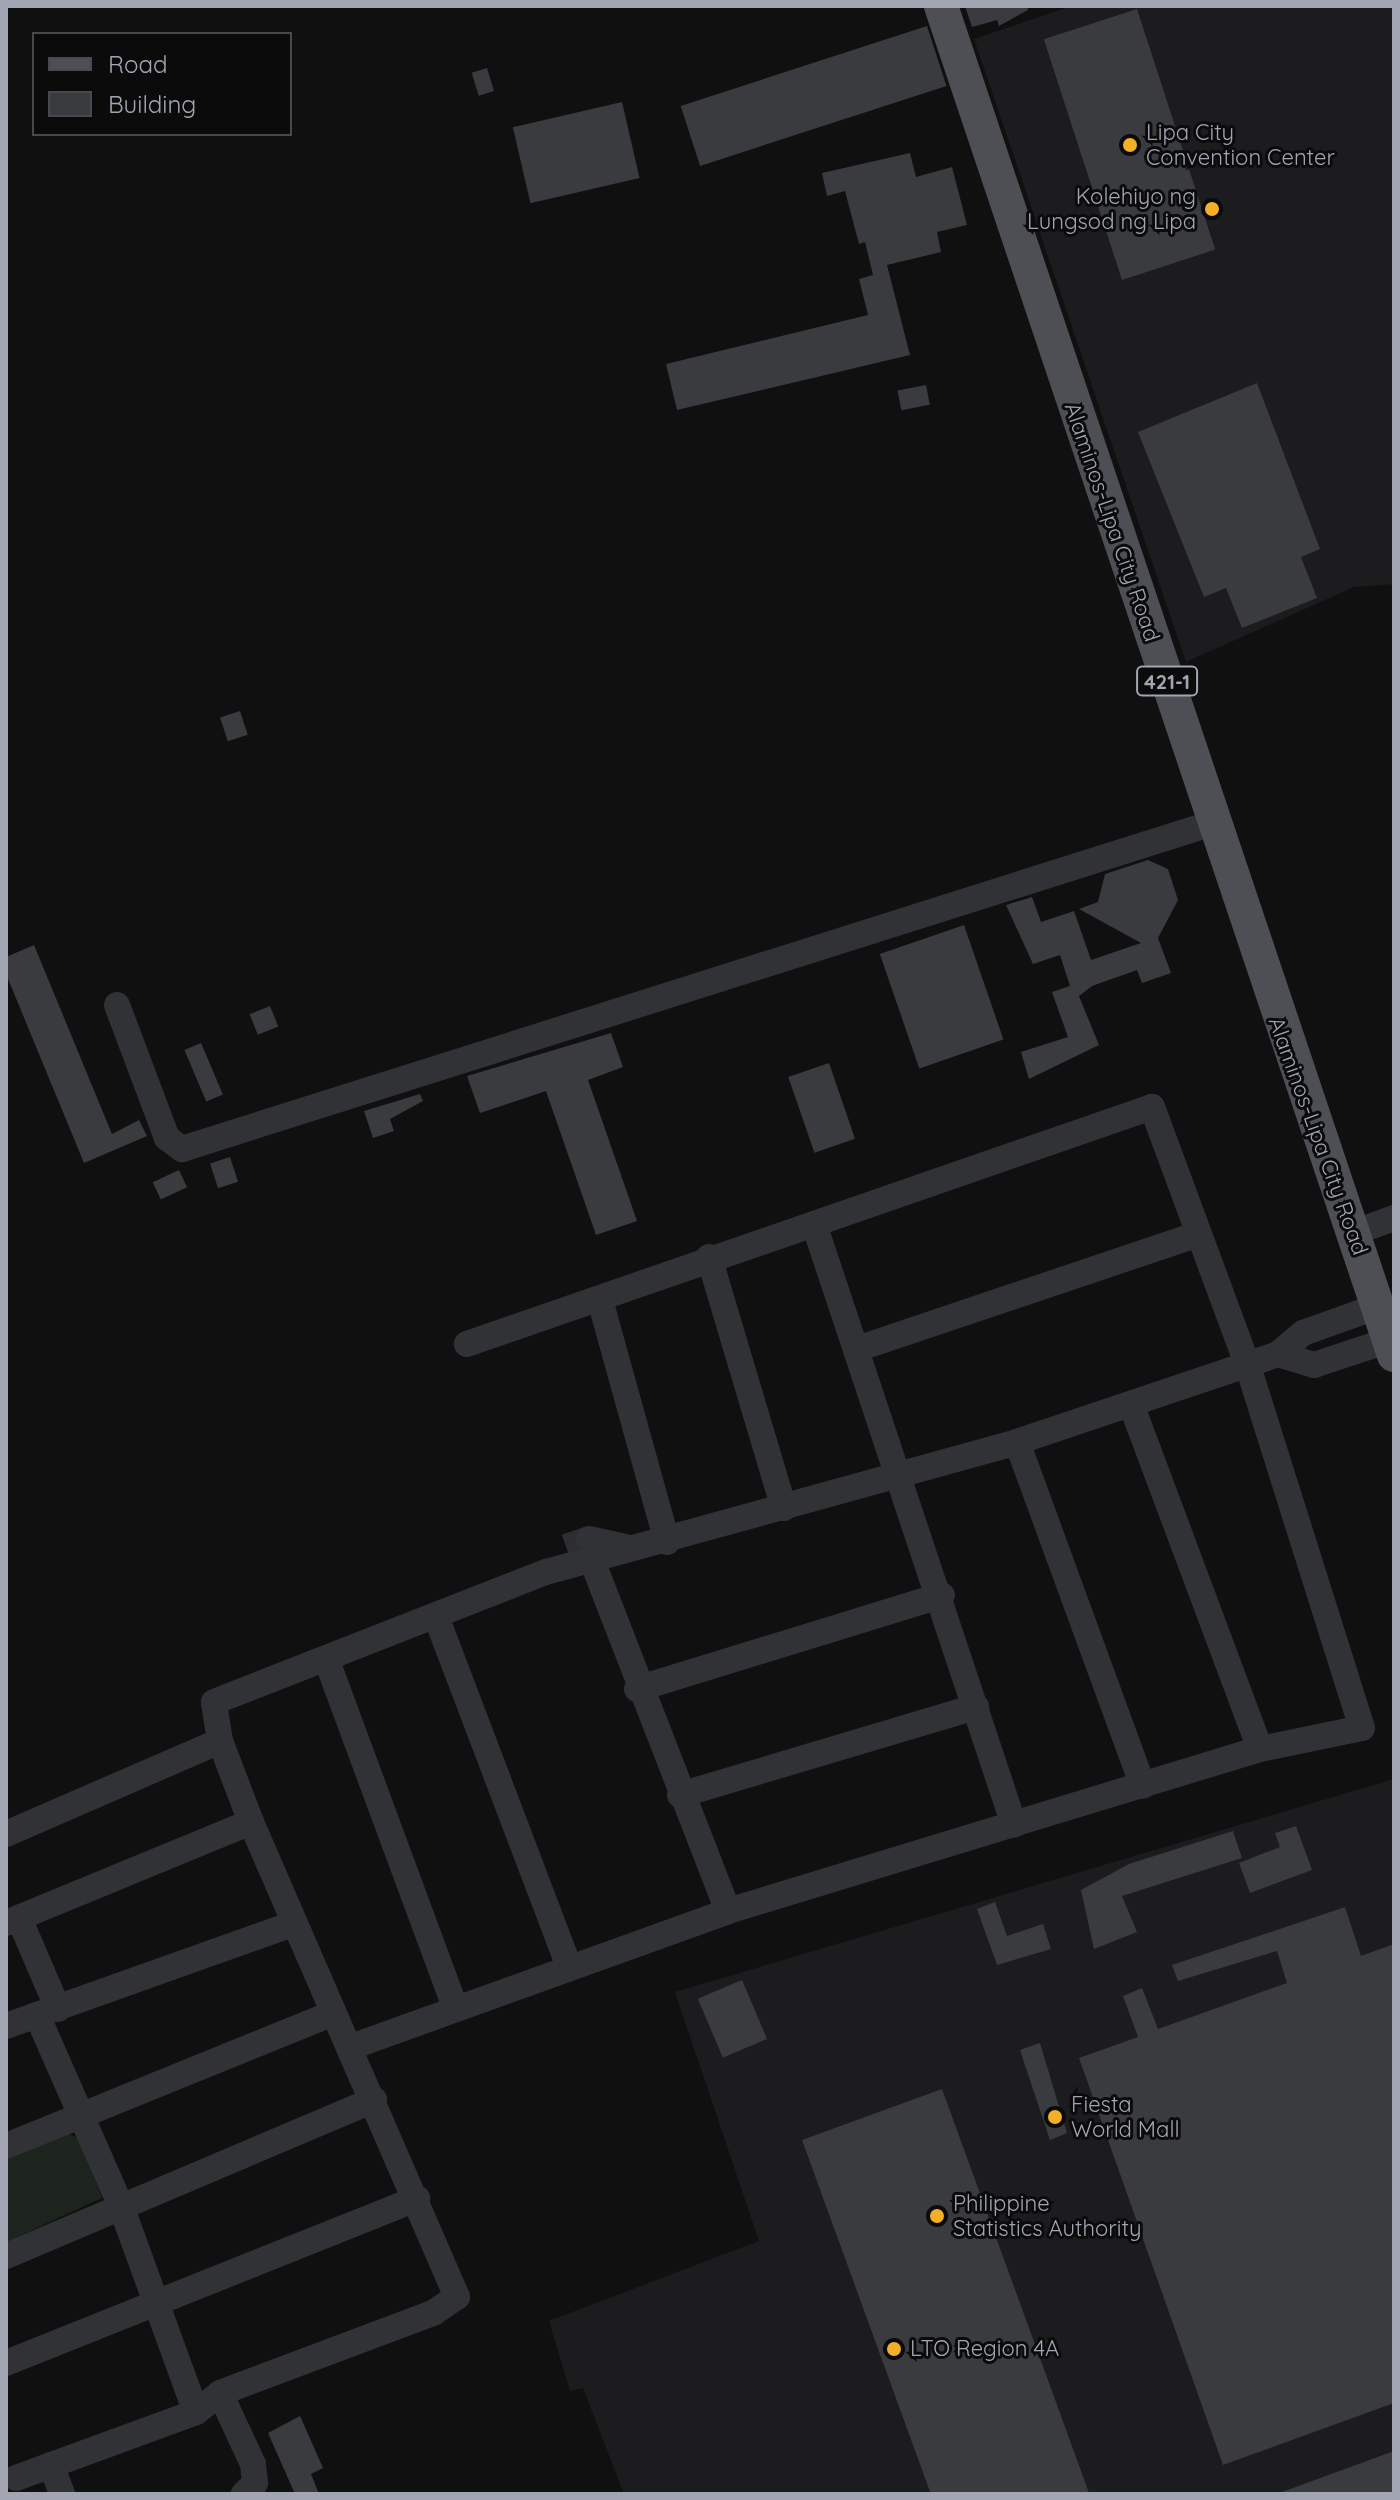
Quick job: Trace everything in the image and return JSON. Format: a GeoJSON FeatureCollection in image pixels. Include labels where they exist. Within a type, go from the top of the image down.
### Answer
{"type":"FeatureCollection","features":[{"type":"Feature","properties":{"kind":"main road","name":"Alaminos-Lipa City Road"},"geometry":{"type":"LineString","coordinates":[[941,6],[1213,823],[1392,1347]]}},
{"type":"Feature","properties":{"kind":"street"},"geometry":{"type":"LineString","coordinates":[[117,1005],[167,1138],[182,1149],[1213,823]]}},
{"type":"Feature","properties":{"kind":"street"},"geometry":{"type":"LineString","coordinates":[[351,2047],[728,1911],[1260,1749],[1362,1728],[1246,1361],[1152,1107],[815,1227],[709,1257],[600,1300],[467,1344]]}},
{"type":"Feature","properties":{"kind":"street"},"geometry":{"type":"LineString","coordinates":[[1353,1233],[1394,1218]]}},
{"type":"Feature","properties":{"kind":"street"},"geometry":{"type":"LineString","coordinates":[[815,1227],[942,1595],[1014,1825]]}},
{"type":"Feature","properties":{"kind":"street"},"geometry":{"type":"LineString","coordinates":[[857,1349],[1198,1234]]}},
{"type":"Feature","properties":{"kind":"street"},"geometry":{"type":"LineString","coordinates":[[709,1257],[784,1508]]}},
{"type":"Feature","properties":{"kind":"street"},"geometry":{"type":"LineString","coordinates":[[600,1300],[667,1542]]}},
{"type":"Feature","properties":{"kind":"street"},"geometry":{"type":"LineString","coordinates":[[16,2478],[196,2412],[220,2393],[451,2305],[457,2287],[293,1924],[220,1741],[214,1702],[437,1619],[546,1572],[583,1549],[630,1548],[667,1542],[1017,1442],[1246,1361],[1278,1354],[1303,1333],[1378,1306]]}},
{"type":"Feature","properties":{"kind":"street"},"geometry":{"type":"LineString","coordinates":[[1278,1354],[1314,1365],[1392,1347]]}},
{"type":"Feature","properties":{"kind":"street"},"geometry":{"type":"LineString","coordinates":[[1131,1404],[1260,1749]]}},
{"type":"Feature","properties":{"kind":"street"},"geometry":{"type":"LineString","coordinates":[[1017,1442],[1143,1786]]}},
{"type":"Feature","properties":{"kind":"street"},"geometry":{"type":"LineString","coordinates":[[583,1549],[728,1911]]}},
{"type":"Feature","properties":{"kind":"street"},"geometry":{"type":"LineString","coordinates":[[637,1689],[942,1595]]}},
{"type":"Feature","properties":{"kind":"street"},"geometry":{"type":"LineString","coordinates":[[437,1619],[569,1966]]}},
{"type":"Feature","properties":{"kind":"street"},"geometry":{"type":"LineString","coordinates":[[327,1661],[455,2007]]}},
{"type":"Feature","properties":{"kind":"street"},"geometry":{"type":"LineString","coordinates":[[680,1795],[976,1707]]}},
{"type":"Feature","properties":{"kind":"street"},"geometry":{"type":"LineString","coordinates":[[6,1834],[220,1741]]}},
{"type":"Feature","properties":{"kind":"street"},"geometry":{"type":"LineString","coordinates":[[196,2412],[122,2209],[79,2116],[47,2012],[12,1920],[251,1822]]}},
{"type":"Feature","properties":{"kind":"street"},"geometry":{"type":"LineString","coordinates":[[6,2026],[293,1924]]}},
{"type":"Feature","properties":{"kind":"street"},"geometry":{"type":"LineString","coordinates":[[6,2146],[333,2013]]}},
{"type":"Feature","properties":{"kind":"street"},"geometry":{"type":"LineString","coordinates":[[6,2256],[374,2100]]}},
{"type":"Feature","properties":{"kind":"street"},"geometry":{"type":"LineString","coordinates":[[6,2363],[417,2199]]}},
{"type":"Feature","properties":{"kind":"street"},"geometry":{"type":"LineString","coordinates":[[220,2393],[253,2464],[255,2483],[244,2494]]}},
{"type":"Feature","properties":{"kind":"street"},"geometry":{"type":"LineString","coordinates":[[51,2465],[62,2494]]}},
{"type":"Feature","properties":{"kind":"shaded area","name":"Kolehiyo ng Lungsod ng Lipa"},"geometry":{"type":"Polygon","coordinates":[[[1072,6],[1394,6],[1394,584],[1354,587],[1186,662],[974,39],[1072,6]]]}},
{"type":"Feature","properties":{"kind":"shaded area","name":"Fiesta World Mall"},"geometry":{"type":"Polygon","coordinates":[[[1394,1779],[1394,2494],[624,2494],[583,2388],[570,2391],[549,2321],[759,2241],[675,1992],[1394,1779]]]}},
{"type":"Feature","properties":{"kind":"shaded area"},"geometry":{"type":"Polygon","coordinates":[[[68,2134],[79,2138],[102,2198],[6,2242],[6,2159],[68,2134]]]}},
{"type":"Feature","properties":{"kind":"building"},"geometry":{"type":"Polygon","coordinates":[[[965,6],[1027,6],[1028,10],[999,26],[997,20],[972,27],[965,6]]]}},
{"type":"Feature","properties":{"kind":"building","name":"Lipa City Convention Center"},"geometry":{"type":"Polygon","coordinates":[[[1137,9],[1215,250],[1122,280],[1044,39],[1137,9]]]}},
{"type":"Feature","properties":{"kind":"building"},"geometry":{"type":"Polygon","coordinates":[[[927,26],[946,86],[700,166],[681,106],[927,26]]]}},
{"type":"Feature","properties":{"kind":"building"},"geometry":{"type":"Polygon","coordinates":[[[487,68],[494,91],[479,96],[472,73],[487,68]]]}},
{"type":"Feature","properties":{"kind":"building"},"geometry":{"type":"Polygon","coordinates":[[[622,102],[640,178],[530,203],[513,127],[622,102]]]}},
{"type":"Feature","properties":{"kind":"building"},"geometry":{"type":"Polygon","coordinates":[[[910,153],[916,177],[952,167],[967,225],[937,232],[941,252],[887,265],[910,355],[677,410],[666,364],[868,315],[859,279],[873,275],[865,242],[859,244],[845,191],[827,196],[822,173],[910,153]]]}},
{"type":"Feature","properties":{"kind":"building"},"geometry":{"type":"Polygon","coordinates":[[[1257,383],[1320,549],[1301,557],[1317,598],[1242,628],[1226,588],[1204,597],[1138,432],[1257,383]]]}},
{"type":"Feature","properties":{"kind":"building"},"geometry":{"type":"Polygon","coordinates":[[[926,385],[930,405],[901,410],[898,391],[926,385]]]}},
{"type":"Feature","properties":{"kind":"building"},"geometry":{"type":"Polygon","coordinates":[[[240,711],[248,735],[228,741],[220,717],[240,711]]]}},
{"type":"Feature","properties":{"kind":"building"},"geometry":{"type":"Polygon","coordinates":[[[1148,860],[1168,869],[1178,900],[1158,938],[1171,973],[1142,983],[1137,970],[1092,986],[1079,996],[1099,1045],[1029,1079],[1021,1052],[1068,1037],[1052,992],[1070,986],[1060,955],[1033,964],[1006,905],[1032,897],[1041,922],[1074,911],[1091,960],[1141,943],[1079,909],[1098,902],[1105,874],[1148,860]]]}},
{"type":"Feature","properties":{"kind":"building"},"geometry":{"type":"Polygon","coordinates":[[[964,925],[1003,1039],[919,1068],[880,954],[964,925]]]}},
{"type":"Feature","properties":{"kind":"building"},"geometry":{"type":"Polygon","coordinates":[[[34,945],[112,1134],[139,1120],[147,1136],[84,1163],[6,974],[6,957],[34,945]]]}},
{"type":"Feature","properties":{"kind":"building"},"geometry":{"type":"Polygon","coordinates":[[[270,1006],[278,1026],[258,1035],[250,1014],[270,1006]]]}},
{"type":"Feature","properties":{"kind":"building"},"geometry":{"type":"Polygon","coordinates":[[[611,1033],[623,1067],[588,1080],[637,1221],[596,1235],[546,1091],[480,1113],[467,1076],[611,1033]]]}},
{"type":"Feature","properties":{"kind":"building"},"geometry":{"type":"Polygon","coordinates":[[[201,1043],[223,1095],[206,1102],[184,1050],[201,1043]]]}},
{"type":"Feature","properties":{"kind":"building"},"geometry":{"type":"Polygon","coordinates":[[[829,1063],[855,1139],[814,1153],[788,1077],[829,1063]]]}},
{"type":"Feature","properties":{"kind":"building"},"geometry":{"type":"Polygon","coordinates":[[[420,1094],[423,1101],[390,1119],[394,1131],[373,1138],[364,1111],[420,1094]]]}},
{"type":"Feature","properties":{"kind":"building"},"geometry":{"type":"Polygon","coordinates":[[[230,1157],[238,1182],[218,1188],[210,1163],[230,1157]]]}},
{"type":"Feature","properties":{"kind":"building"},"geometry":{"type":"Polygon","coordinates":[[[179,1170],[187,1187],[161,1199],[153,1182],[179,1170]]]}},
{"type":"Feature","properties":{"kind":"building"},"geometry":{"type":"Polygon","coordinates":[[[1296,1826],[1312,1870],[1250,1893],[1239,1863],[1280,1847],[1275,1833],[1296,1826]]]}},
{"type":"Feature","properties":{"kind":"building"},"geometry":{"type":"Polygon","coordinates":[[[1233,1831],[1242,1858],[1122,1896],[1137,1932],[1094,1949],[1081,1890],[1129,1864],[1233,1831]]]}},
{"type":"Feature","properties":{"kind":"building"},"geometry":{"type":"Polygon","coordinates":[[[995,1902],[1007,1936],[1043,1924],[1051,1949],[997,1965],[977,1909],[995,1902]]]}},
{"type":"Feature","properties":{"kind":"building"},"geometry":{"type":"Polygon","coordinates":[[[1345,1907],[1361,1956],[1394,1944],[1394,2403],[1223,2465],[1079,2058],[1138,2037],[1123,1996],[1142,1988],[1158,2029],[1287,1983],[1277,1951],[1178,1981],[1172,1965],[1345,1907]]]}},
{"type":"Feature","properties":{"kind":"building"},"geometry":{"type":"Polygon","coordinates":[[[742,1980],[767,2039],[723,2058],[698,1999],[742,1980]]]}},
{"type":"Feature","properties":{"kind":"building"},"geometry":{"type":"Polygon","coordinates":[[[1040,2043],[1067,2133],[1050,2140],[1020,2050],[1040,2043]]]}},
{"type":"Feature","properties":{"kind":"building"},"geometry":{"type":"Polygon","coordinates":[[[942,2089],[1089,2494],[931,2494],[802,2140],[942,2089]]]}},
{"type":"Feature","properties":{"kind":"building"},"geometry":{"type":"Polygon","coordinates":[[[300,2416],[323,2468],[311,2474],[319,2494],[295,2494],[268,2433],[300,2416]]]}},
{"type":"Feature","properties":{"kind":"building"},"geometry":{"type":"Polygon","coordinates":[[[1394,2451],[1394,2494],[1282,2494],[1282,2492],[1394,2451]]]}},
{"type":"Feature","properties":{"kind":"tunnel"},"geometry":{"type":"LineString","coordinates":[[566,1547],[589,1539]]}},
{"type":"Feature","properties":{"kind":"place","name":"Lipa City Convention Center"},"geometry":{"type":"Point","coordinates":[1130,145]}},
{"type":"Feature","properties":{"kind":"place","name":"Kolehiyo ng Lungsod ng Lipa"},"geometry":{"type":"Point","coordinates":[1212,209]}},
{"type":"Feature","properties":{"kind":"place","name":"Fiesta World Mall"},"geometry":{"type":"Point","coordinates":[1055,2117]}},
{"type":"Feature","properties":{"kind":"place","name":"Philippine Statistics Authority"},"geometry":{"type":"Point","coordinates":[937,2216]}},
{"type":"Feature","properties":{"kind":"place","name":"LTO Region 4A"},"geometry":{"type":"Point","coordinates":[894,2349]}}]}
